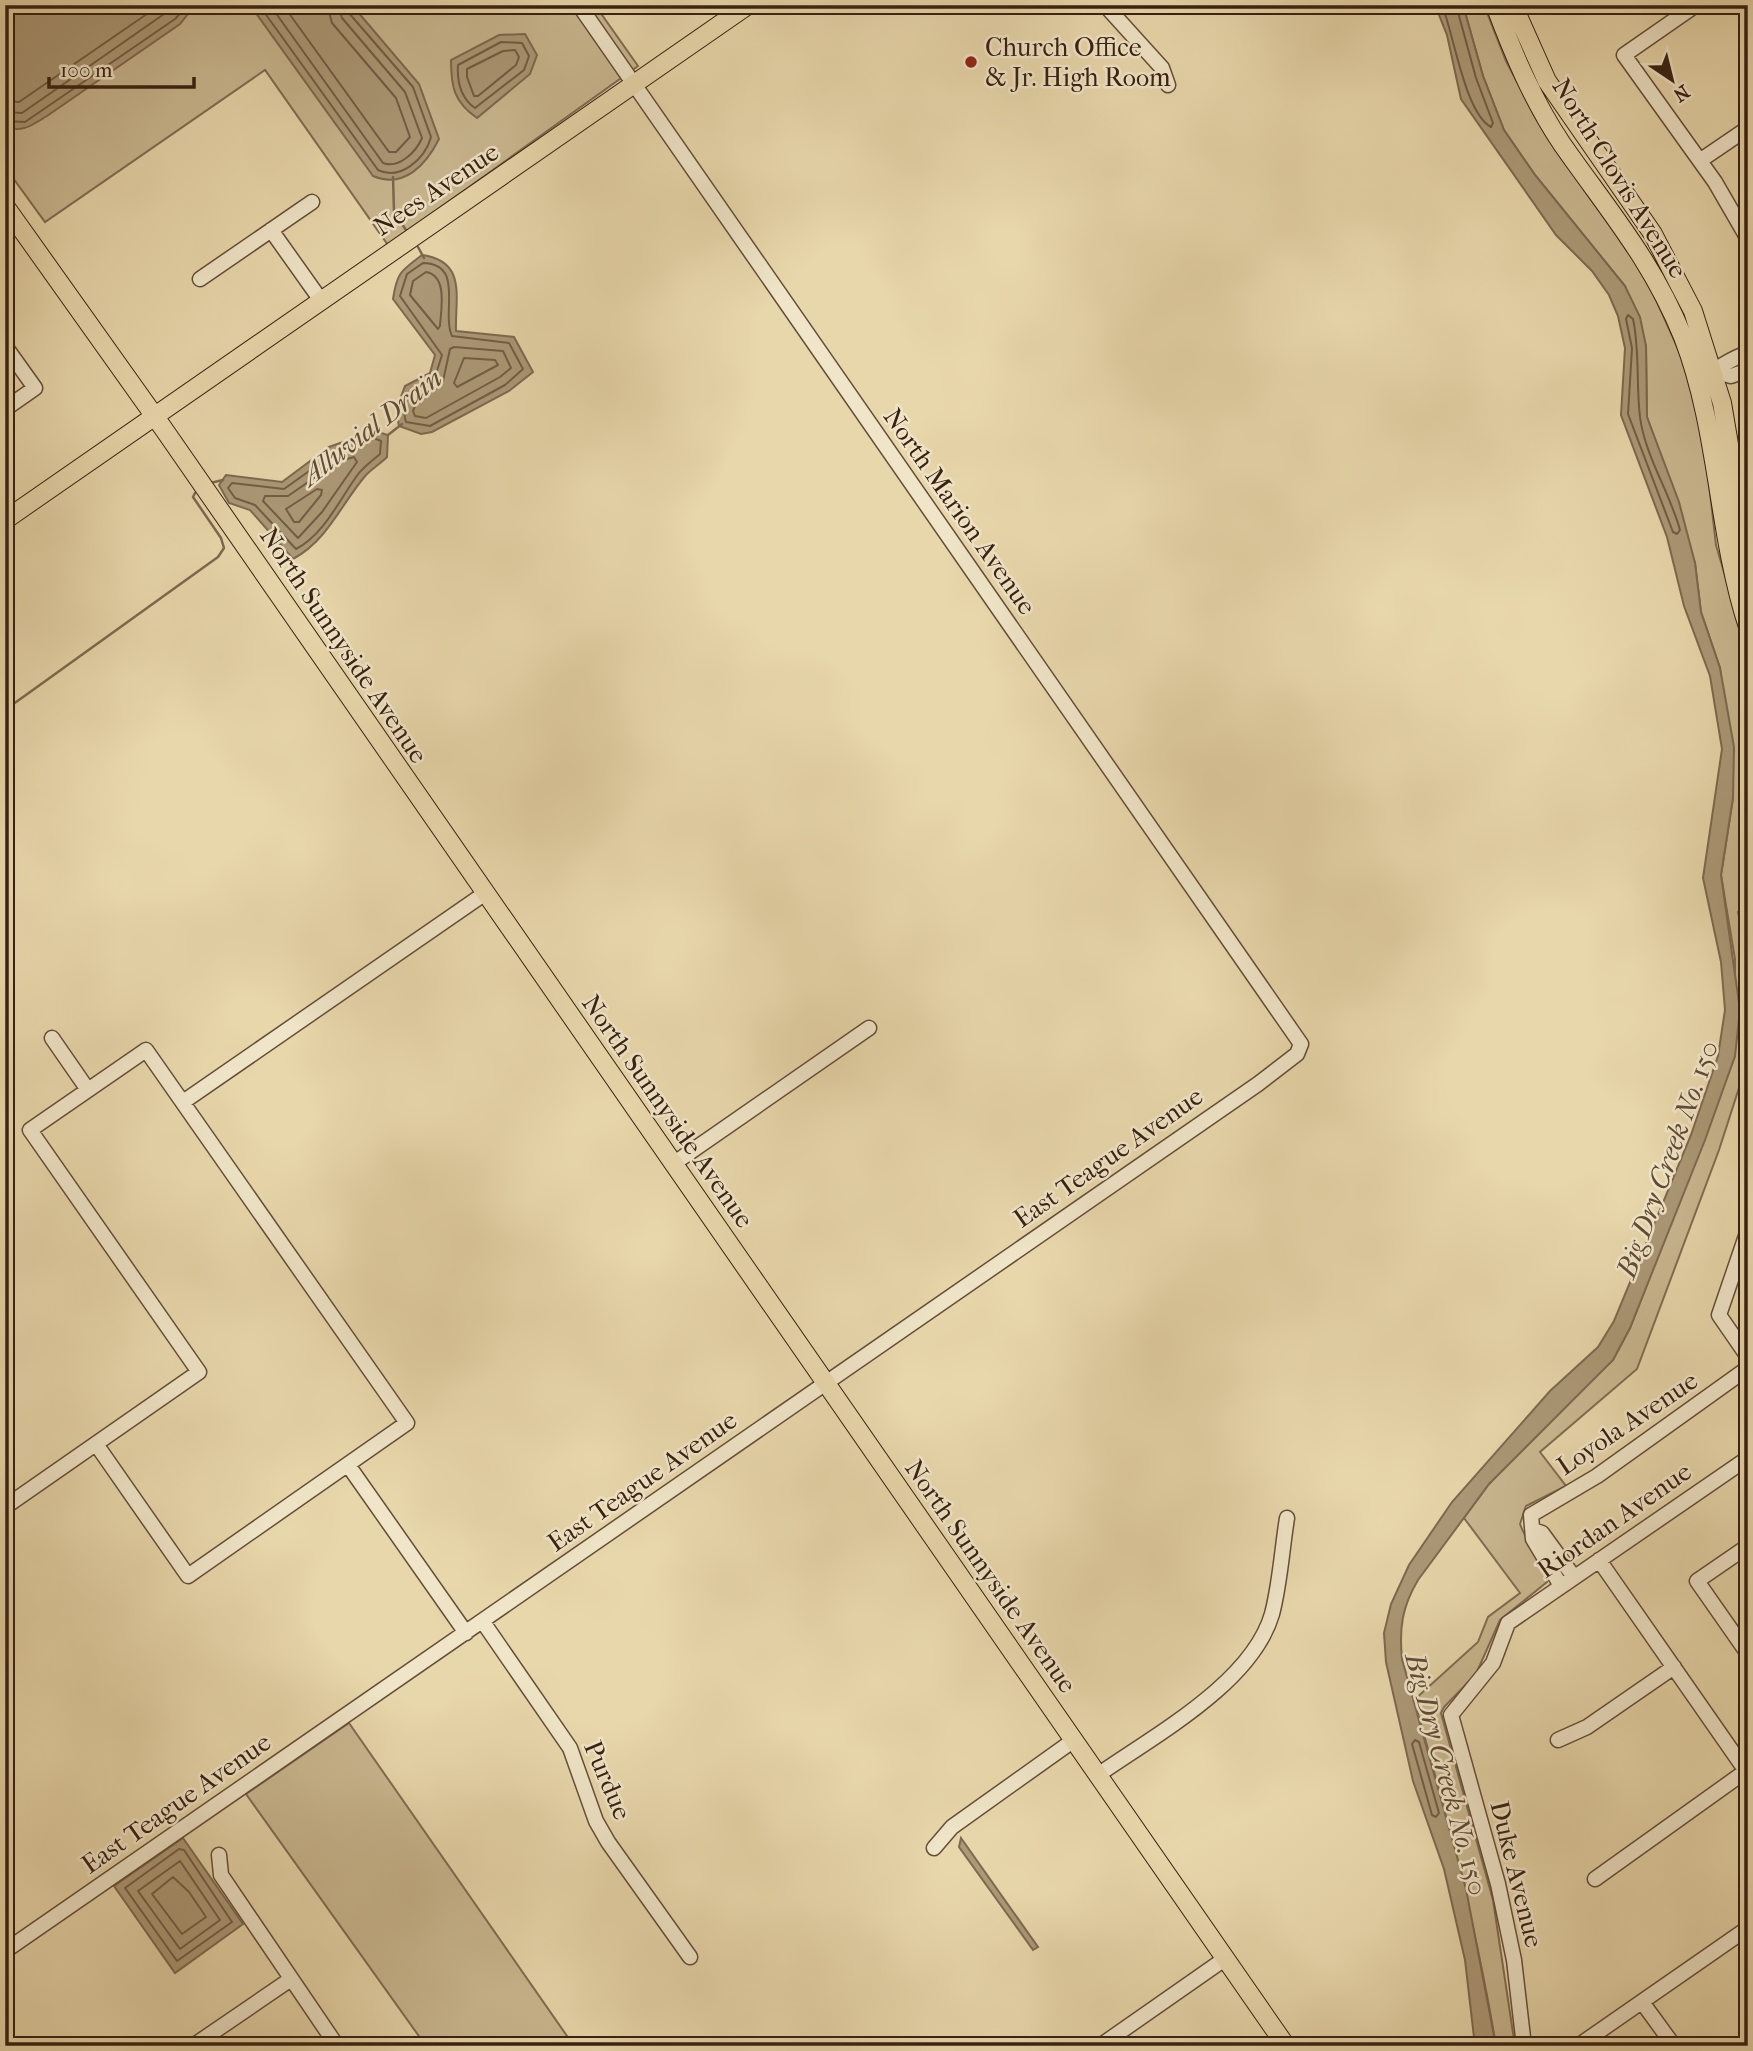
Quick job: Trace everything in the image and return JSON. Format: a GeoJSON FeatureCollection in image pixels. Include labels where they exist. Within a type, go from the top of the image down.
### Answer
{"type":"FeatureCollection","features":[{"type":"Feature","properties":{"kind":"main road","name":"Nees Avenue"},"geometry":{"type":"LineString","coordinates":[[5,520],[320,299],[748,5]]}},
{"type":"Feature","properties":{"kind":"main road","name":"North Clovis Avenue"},"geometry":{"type":"LineString","coordinates":[[1494,5],[1515,58],[1561,141],[1637,246],[1705,374],[1729,436],[1748,557]]}},
{"type":"Feature","properties":{"kind":"main road","name":"North Clovis Avenue"},"geometry":{"type":"LineString","coordinates":[[1513,5],[1531,50],[1561,104],[1668,259],[1693,311],[1705,374],[1708,421],[1724,534],[1748,627]]}},
{"type":"Feature","properties":{"kind":"main road","name":"North Sunnyside Avenue"},"geometry":{"type":"LineString","coordinates":[[5,206],[1286,2046]]}},
{"type":"Feature","properties":{"kind":"street","name":"North Marion Avenue"},"geometry":{"type":"LineString","coordinates":[[579,5],[1301,1044]]}},
{"type":"Feature","properties":{"kind":"street"},"geometry":{"type":"LineString","coordinates":[[1105,5],[1162,68],[1168,85]]}},
{"type":"Feature","properties":{"kind":"street"},"geometry":{"type":"LineString","coordinates":[[1696,5],[1624,55],[1701,160],[1748,239]]}},
{"type":"Feature","properties":{"kind":"street"},"geometry":{"type":"LineString","coordinates":[[1701,160],[1748,128]]}},
{"type":"Feature","properties":{"kind":"street"},"geometry":{"type":"LineString","coordinates":[[200,279],[312,202]]}},
{"type":"Feature","properties":{"kind":"street"},"geometry":{"type":"LineString","coordinates":[[271,230],[320,299]]}},
{"type":"Feature","properties":{"kind":"street"},"geometry":{"type":"LineString","coordinates":[[5,346],[35,388],[5,409]]}},
{"type":"Feature","properties":{"kind":"street"},"geometry":{"type":"LineString","coordinates":[[1705,374],[1726,359],[1748,353]]}},
{"type":"Feature","properties":{"kind":"street"},"geometry":{"type":"LineString","coordinates":[[1705,374],[1731,376],[1748,370]]}},
{"type":"Feature","properties":{"kind":"street"},"geometry":{"type":"LineString","coordinates":[[183,1102],[484,894]]}},
{"type":"Feature","properties":{"kind":"street"},"geometry":{"type":"LineString","coordinates":[[673,1164],[869,1028]]}},
{"type":"Feature","properties":{"kind":"street"},"geometry":{"type":"LineString","coordinates":[[52,1038],[88,1090]]}},
{"type":"Feature","properties":{"kind":"street","name":"East Teague Avenue"},"geometry":{"type":"LineString","coordinates":[[5,1951],[1258,1084],[1297,1054],[1301,1044]]}},
{"type":"Feature","properties":{"kind":"street"},"geometry":{"type":"LineString","coordinates":[[5,1507],[199,1372],[30,1130],[146,1050],[407,1423],[188,1576],[96,1444]]}},
{"type":"Feature","properties":{"kind":"street"},"geometry":{"type":"LineString","coordinates":[[1748,1230],[1719,1315],[1748,1357]]}},
{"type":"Feature","properties":{"kind":"street","name":"Loyola Avenue"},"geometry":{"type":"LineString","coordinates":[[1548,1551],[1542,1533],[1532,1522],[1748,1368]]}},
{"type":"Feature","properties":{"kind":"street","name":"Riordan Avenue"},"geometry":{"type":"LineString","coordinates":[[1451,1715],[1493,1662],[1508,1623],[1748,1458]]}},
{"type":"Feature","properties":{"kind":"street"},"geometry":{"type":"LineString","coordinates":[[348,1465],[466,1633]]}},
{"type":"Feature","properties":{"kind":"street"},"geometry":{"type":"LineString","coordinates":[[1098,1775],[1230,1681],[1252,1655],[1272,1615],[1287,1518]]}},
{"type":"Feature","properties":{"kind":"street"},"geometry":{"type":"LineString","coordinates":[[1748,1546],[1697,1581],[1748,1654]]}},
{"type":"Feature","properties":{"kind":"street"},"geometry":{"type":"LineString","coordinates":[[1562,1586],[1544,1562],[1548,1551],[1574,1577]]}},
{"type":"Feature","properties":{"kind":"street"},"geometry":{"type":"LineString","coordinates":[[1595,1879],[1747,1773],[1599,1560]]}},
{"type":"Feature","properties":{"kind":"street","name":"Purdue"},"geometry":{"type":"LineString","coordinates":[[483,1622],[570,1748],[602,1832],[690,1957]]}},
{"type":"Feature","properties":{"kind":"street"},"geometry":{"type":"LineString","coordinates":[[1558,1741],[1587,1727],[1674,1668]]}},
{"type":"Feature","properties":{"kind":"street","name":"Duke Avenue"},"geometry":{"type":"LineString","coordinates":[[1451,1715],[1498,1884],[1514,1960],[1524,2046]]}},
{"type":"Feature","properties":{"kind":"street"},"geometry":{"type":"LineString","coordinates":[[934,1848],[952,1827],[1074,1740]]}},
{"type":"Feature","properties":{"kind":"street"},"geometry":{"type":"LineString","coordinates":[[219,1855],[221,1874],[337,2046]]}},
{"type":"Feature","properties":{"kind":"street"},"geometry":{"type":"LineString","coordinates":[[1578,2046],[1748,1928]]}},
{"type":"Feature","properties":{"kind":"street"},"geometry":{"type":"LineString","coordinates":[[1100,2046],[1226,1958]]}},
{"type":"Feature","properties":{"kind":"street"},"geometry":{"type":"LineString","coordinates":[[192,2046],[291,1979]]}},
{"type":"Feature","properties":{"kind":"street"},"geometry":{"type":"LineString","coordinates":[[1642,2002],[1674,2046]]}},
{"type":"Feature","properties":{"kind":"shaded area"},"geometry":{"type":"Polygon","coordinates":[[[5,5],[595,5],[638,66],[388,245],[265,70],[45,222],[5,167],[5,5]]]}},
{"type":"Feature","properties":{"kind":"shaded area"},"geometry":{"type":"Polygon","coordinates":[[[1463,5],[1484,5],[1506,61],[1536,118],[1561,158],[1605,213],[1647,280],[1684,362],[1704,440],[1716,545],[1748,653],[1748,905],[1738,912],[1747,956],[1748,1060],[1719,1150],[1637,1369],[1540,1452],[1566,1486],[1526,1506],[1520,1524],[1543,1568],[1547,1582],[1500,1620],[1476,1674],[1441,1713],[1493,1900],[1515,2046],[1496,2046],[1460,1872],[1414,1700],[1478,1642],[1488,1617],[1520,1593],[1464,1518],[1489,1484],[1530,1440],[1613,1360],[1630,1328],[1735,1056],[1735,959],[1721,875],[1733,798],[1720,668],[1701,612],[1695,563],[1647,417],[1646,346],[1625,286],[1535,175],[1504,130],[1483,76],[1463,5]]]}},
{"type":"Feature","properties":{"kind":"shaded area"},"geometry":{"type":"Polygon","coordinates":[[[349,1723],[574,2046],[426,2046],[246,1794],[349,1723]]]}},
{"type":"Feature","properties":{"kind":"water"},"geometry":{"type":"Polygon","coordinates":[[[5,5],[195,5],[180,24],[47,116],[27,127],[17,129],[5,127],[5,5]]]}},
{"type":"Feature","properties":{"kind":"water"},"geometry":{"type":"Polygon","coordinates":[[[250,5],[352,5],[419,84],[439,139],[421,166],[404,177],[395,179],[373,176],[250,5]]]}},
{"type":"Feature","properties":{"kind":"water"},"geometry":{"type":"Polygon","coordinates":[[[1435,5],[1463,5],[1483,76],[1504,130],[1535,175],[1625,286],[1640,317],[1646,346],[1647,417],[1679,502],[1695,563],[1701,612],[1720,668],[1734,747],[1733,798],[1721,875],[1740,1010],[1735,1056],[1705,1140],[1630,1328],[1613,1360],[1489,1484],[1418,1580],[1408,1599],[1403,1618],[1402,1659],[1466,1889],[1496,2046],[1475,2046],[1465,1960],[1444,1869],[1413,1781],[1386,1662],[1384,1633],[1391,1604],[1409,1565],[1452,1502],[1550,1391],[1598,1347],[1614,1321],[1691,1135],[1718,1056],[1725,1010],[1721,962],[1703,878],[1722,749],[1710,676],[1684,606],[1667,537],[1621,415],[1625,348],[1618,316],[1609,295],[1592,271],[1556,235],[1461,99],[1447,35],[1435,5]]]}},
{"type":"Feature","properties":{"kind":"water"},"geometry":{"type":"Polygon","coordinates":[[[525,34],[537,55],[530,74],[477,118],[463,106],[455,93],[451,60],[499,35],[525,34]]]}},
{"type":"Feature","properties":{"kind":"water"},"geometry":{"type":"Polygon","coordinates":[[[422,255],[446,265],[452,273],[457,294],[456,331],[514,337],[533,372],[509,391],[432,432],[421,434],[399,426],[396,410],[405,386],[430,373],[435,355],[393,299],[401,273],[422,255]]]}},
{"type":"Feature","properties":{"kind":"water"},"geometry":{"type":"Polygon","coordinates":[[[374,431],[388,435],[387,457],[366,475],[316,542],[293,559],[250,510],[229,503],[219,485],[226,475],[282,482],[329,447],[374,431]]]}},
{"type":"Feature","properties":{"kind":"water"},"geometry":{"type":"Polygon","coordinates":[[[183,1838],[243,1924],[175,1973],[114,1886],[183,1838]]]}},
{"type":"Feature","properties":{"kind":"water"},"geometry":{"type":"Polygon","coordinates":[[[961,1838],[1038,1947],[1033,1950],[959,1847],[961,1838]]]}},
{"type":"Feature","properties":{"kind":"waterway","name":"Alluvial Drain"},"geometry":{"type":"LineString","coordinates":[[393,177],[394,212],[408,233]]}},
{"type":"Feature","properties":{"kind":"waterway","name":"Alluvial Drain"},"geometry":{"type":"LineString","coordinates":[[418,247],[424,258]]}},
{"type":"Feature","properties":{"kind":"waterway","name":"Alluvial Drain"},"geometry":{"type":"LineString","coordinates":[[388,435],[402,424]]}},
{"type":"Feature","properties":{"kind":"waterway","name":"Alluvial Drain"},"geometry":{"type":"LineString","coordinates":[[210,483],[223,480]]}},
{"type":"Feature","properties":{"kind":"waterway","name":"Alluvial Drain"},"geometry":{"type":"LineString","coordinates":[[5,710],[218,557],[224,548],[221,538],[193,497],[195,493]]}},
{"type":"Feature","properties":{"kind":"place","name":"Church Office & Jr. High Room"},"geometry":{"type":"Point","coordinates":[971,62]}},
{"type":"Feature","properties":{"kind":"water label","name":"Big Dry Creek No. 150"},"geometry":{"type":"Point","coordinates":[1667,1159]}},
{"type":"Feature","properties":{"kind":"water label","name":"Big Dry Creek No. 150"},"geometry":{"type":"Point","coordinates":[1447,1774]}}]}
